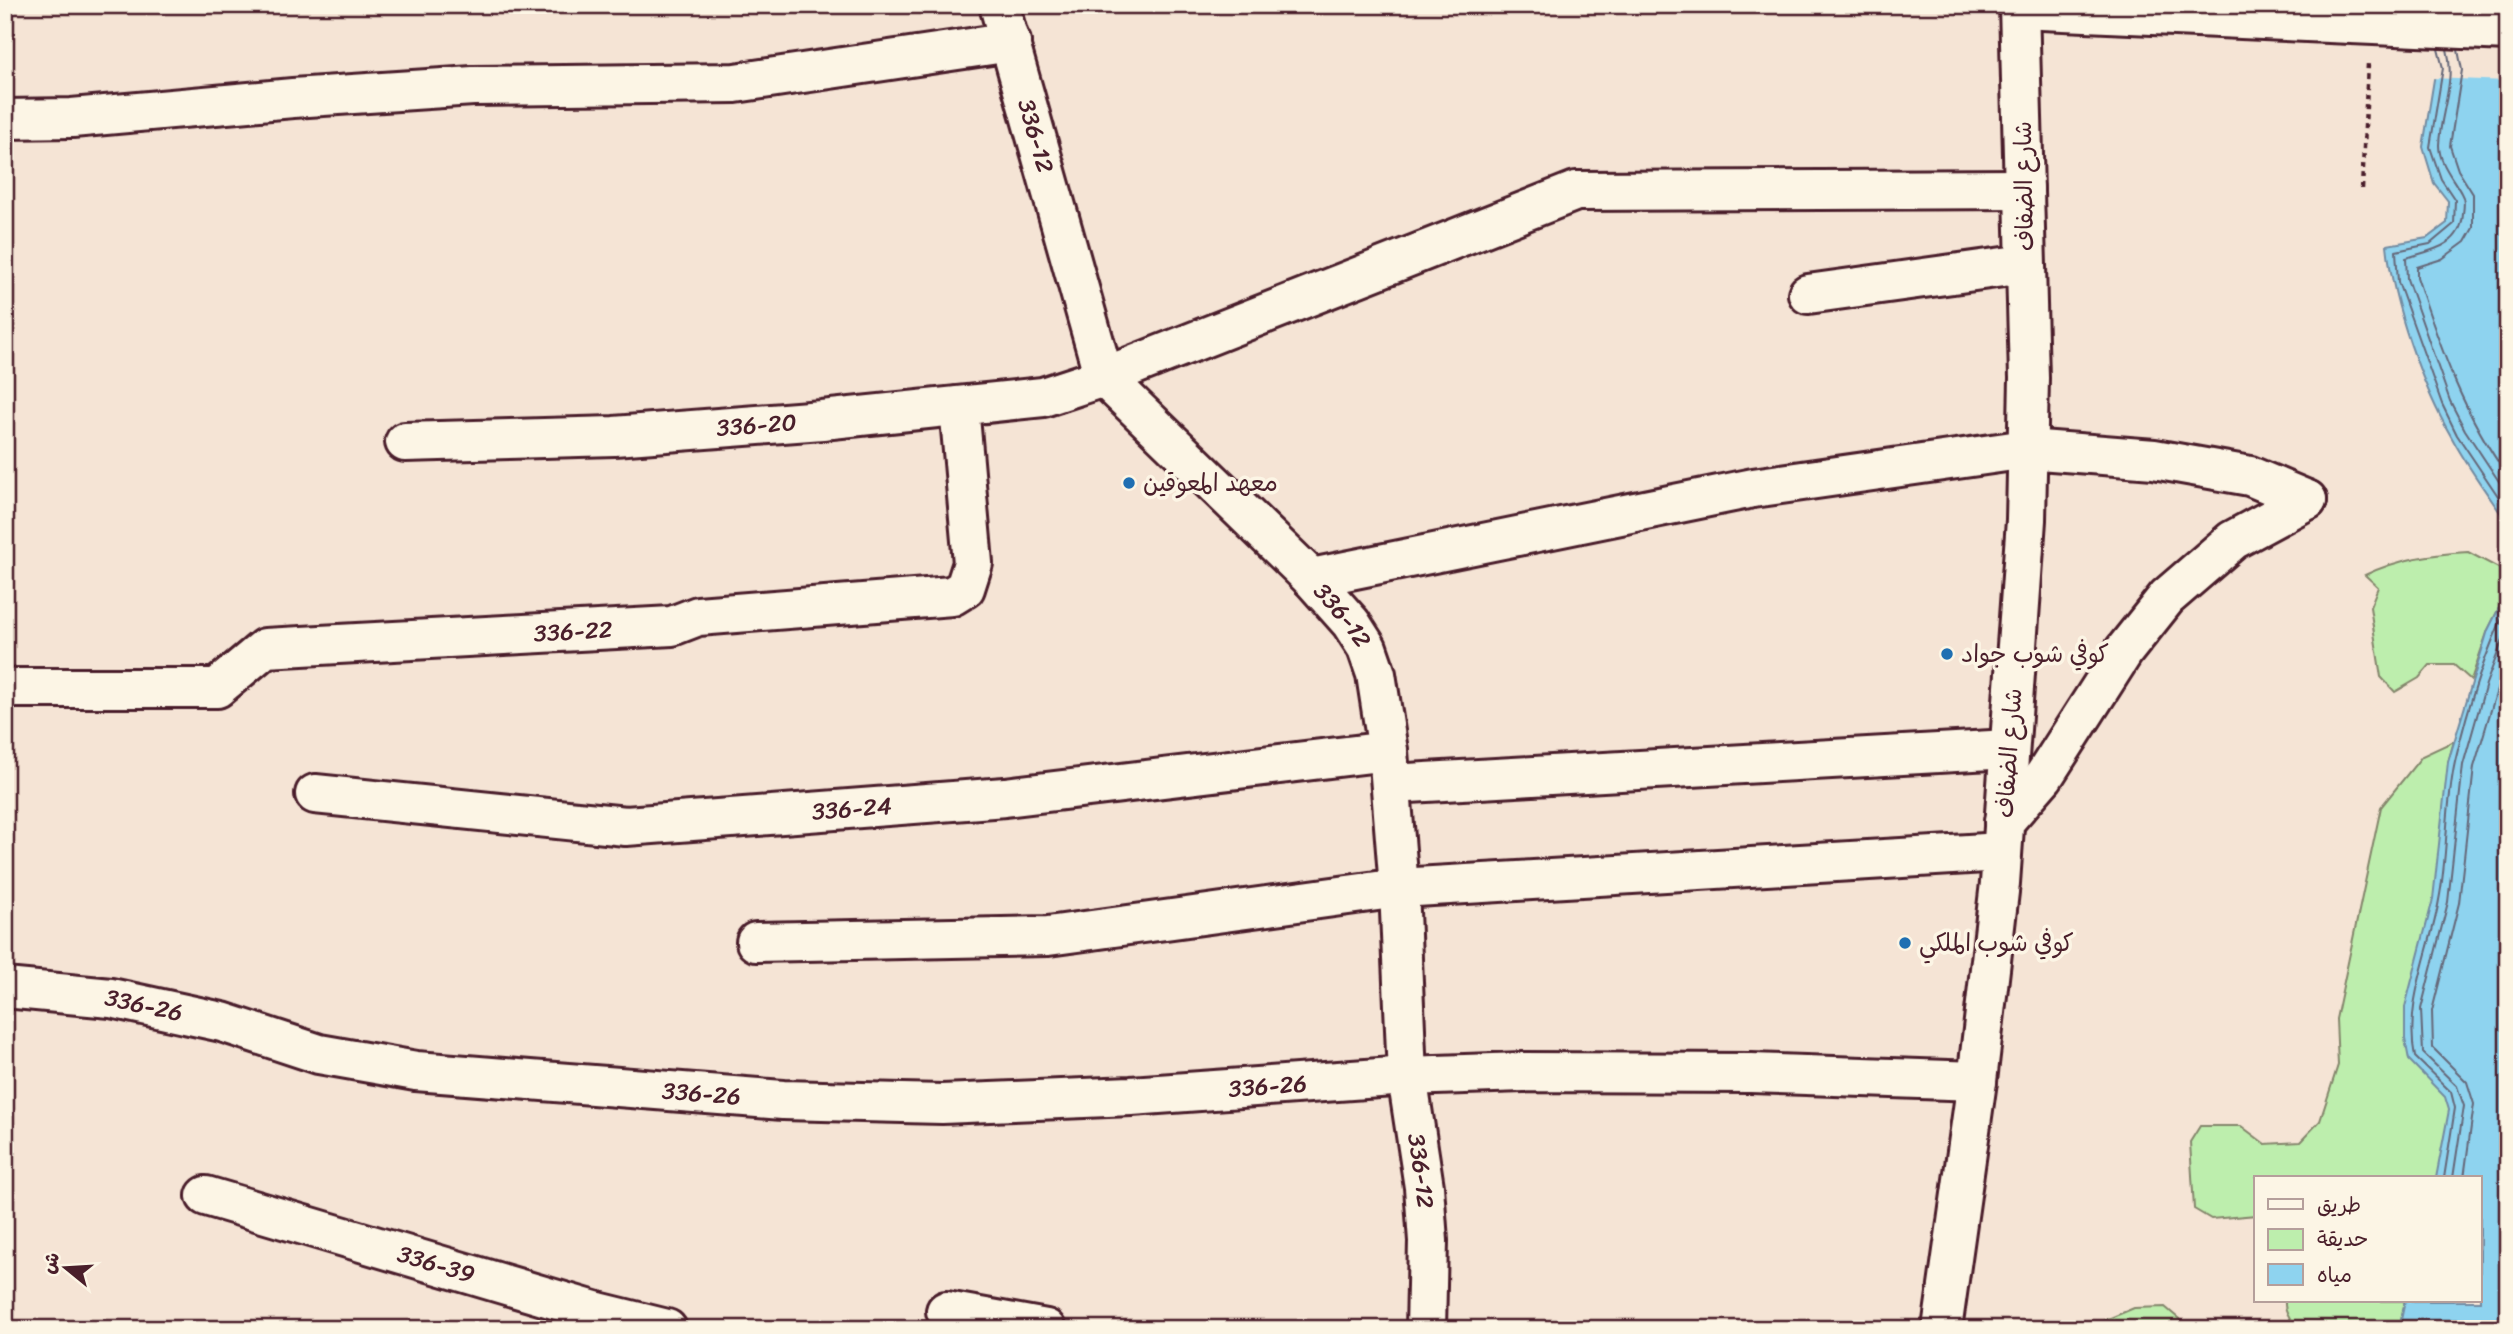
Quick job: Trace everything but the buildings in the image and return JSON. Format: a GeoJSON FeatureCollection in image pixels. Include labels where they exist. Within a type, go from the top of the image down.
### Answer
{"type":"FeatureCollection","features":[{"type":"Feature","properties":{"kind":"street","name":"336-12"},"geometry":{"type":"LineString","coordinates":[[999,5],[1104,377],[1311,578],[1351,623],[1367,648],[1376,674],[1389,768],[1399,888],[1407,1076],[1424,1187],[1429,1241],[1426,1329]]}},
{"type":"Feature","properties":{"kind":"street"},"geometry":{"type":"LineString","coordinates":[[2019,7],[2508,31]]}},
{"type":"Feature","properties":{"kind":"street","name":"شارع الضفاف"},"geometry":{"type":"LineString","coordinates":[[1942,1329],[1977,1081],[2003,837],[2026,520],[2024,189],[2019,7]]}},
{"type":"Feature","properties":{"kind":"street"},"geometry":{"type":"LineString","coordinates":[[5,119],[72,118],[293,98],[473,86],[735,83],[1011,42]]}},
{"type":"Feature","properties":{"kind":"street","name":"336-20"},"geometry":{"type":"LineString","coordinates":[[405,442],[614,436],[1043,397],[1104,377],[1576,191],[2024,189]]}},
{"type":"Feature","properties":{"kind":"street"},"geometry":{"type":"LineString","coordinates":[[1808,294],[2025,264]]}},
{"type":"Feature","properties":{"kind":"street","name":"336-22"},"geometry":{"type":"LineString","coordinates":[[5,688],[217,688],[265,648],[672,626],[709,614],[952,596],[965,588],[973,563],[959,406]]}},
{"type":"Feature","properties":{"kind":"street"},"geometry":{"type":"LineString","coordinates":[[756,942],[1048,936],[1399,888],[2003,837],[2123,651],[2167,597],[2233,540],[2306,500],[2250,476],[2154,458],[2027,449],[1753,488],[1311,578]]}},
{"type":"Feature","properties":{"kind":"street","name":"336-24"},"geometry":{"type":"LineString","coordinates":[[315,794],[626,826],[1389,768],[2009,749]]}},
{"type":"Feature","properties":{"kind":"street","name":"336-26"},"geometry":{"type":"LineString","coordinates":[[5,988],[111,998],[222,1022],[319,1054],[416,1071],[783,1100],[942,1104],[1131,1096],[1407,1076],[1751,1073],[1977,1081]]}},
{"type":"Feature","properties":{"kind":"street","name":"336-39"},"geometry":{"type":"LineString","coordinates":[[206,1196],[598,1312],[667,1329]]}},
{"type":"Feature","properties":{"kind":"street"},"geometry":{"type":"LineString","coordinates":[[946,1311],[1046,1329]]}},
{"type":"Feature","properties":{"kind":"path"},"geometry":{"type":"LineString","coordinates":[[2362,189],[2371,24]]}},
{"type":"Feature","properties":{"kind":"green space"},"geometry":{"type":"Polygon","coordinates":[[[2468,552],[2508,573],[2508,590],[2488,630],[2471,680],[2454,665],[2430,665],[2419,678],[2395,692],[2381,677],[2370,607],[2378,587],[2365,575],[2415,558],[2468,552]]]}},
{"type":"Feature","properties":{"kind":"green space"},"geometry":{"type":"Polygon","coordinates":[[[2454,741],[2448,762],[2508,1098],[2464,1176],[2254,1176],[2254,1215],[2211,1219],[2194,1209],[2190,1142],[2200,1126],[2241,1126],[2265,1144],[2300,1142],[2320,1121],[2338,1065],[2336,1019],[2381,807],[2422,756],[2454,741]]]}},
{"type":"Feature","properties":{"kind":"green space"},"geometry":{"type":"Polygon","coordinates":[[[2285,1302],[2405,1302],[2399,1329],[2302,1329],[2289,1317],[2285,1302]]]}},
{"type":"Feature","properties":{"kind":"green space"},"geometry":{"type":"Polygon","coordinates":[[[2165,1307],[2191,1329],[2084,1329],[2134,1308],[2165,1307]]]}},
{"type":"Feature","properties":{"kind":"water"},"geometry":{"type":"Polygon","coordinates":[[[2508,5],[2508,524],[2458,449],[2430,394],[2402,318],[2387,245],[2427,238],[2447,223],[2448,201],[2434,183],[2423,147],[2436,67],[2508,5]]]}},
{"type":"Feature","properties":{"kind":"water"},"geometry":{"type":"Polygon","coordinates":[[[2508,590],[2508,1329],[2399,1329],[2405,1302],[2482,1302],[2482,1176],[2436,1176],[2449,1110],[2445,1097],[2409,1060],[2405,1039],[2405,1007],[2433,899],[2448,762],[2488,630],[2508,590]]]}},
{"type":"Feature","properties":{"kind":"pier"},"geometry":{"type":"Polygon","coordinates":[[[2426,5],[2508,5],[2508,81],[2431,78],[2432,67],[2422,34],[2426,5]]]}},
{"type":"Feature","properties":{"kind":"place","name":"معهد المعوقين"},"geometry":{"type":"Point","coordinates":[1129,483]}},
{"type":"Feature","properties":{"kind":"place","name":"كوفي شوب جواد"},"geometry":{"type":"Point","coordinates":[1947,654]}},
{"type":"Feature","properties":{"kind":"place","name":"كوفي شوب الملكي"},"geometry":{"type":"Point","coordinates":[1905,943]}}]}
